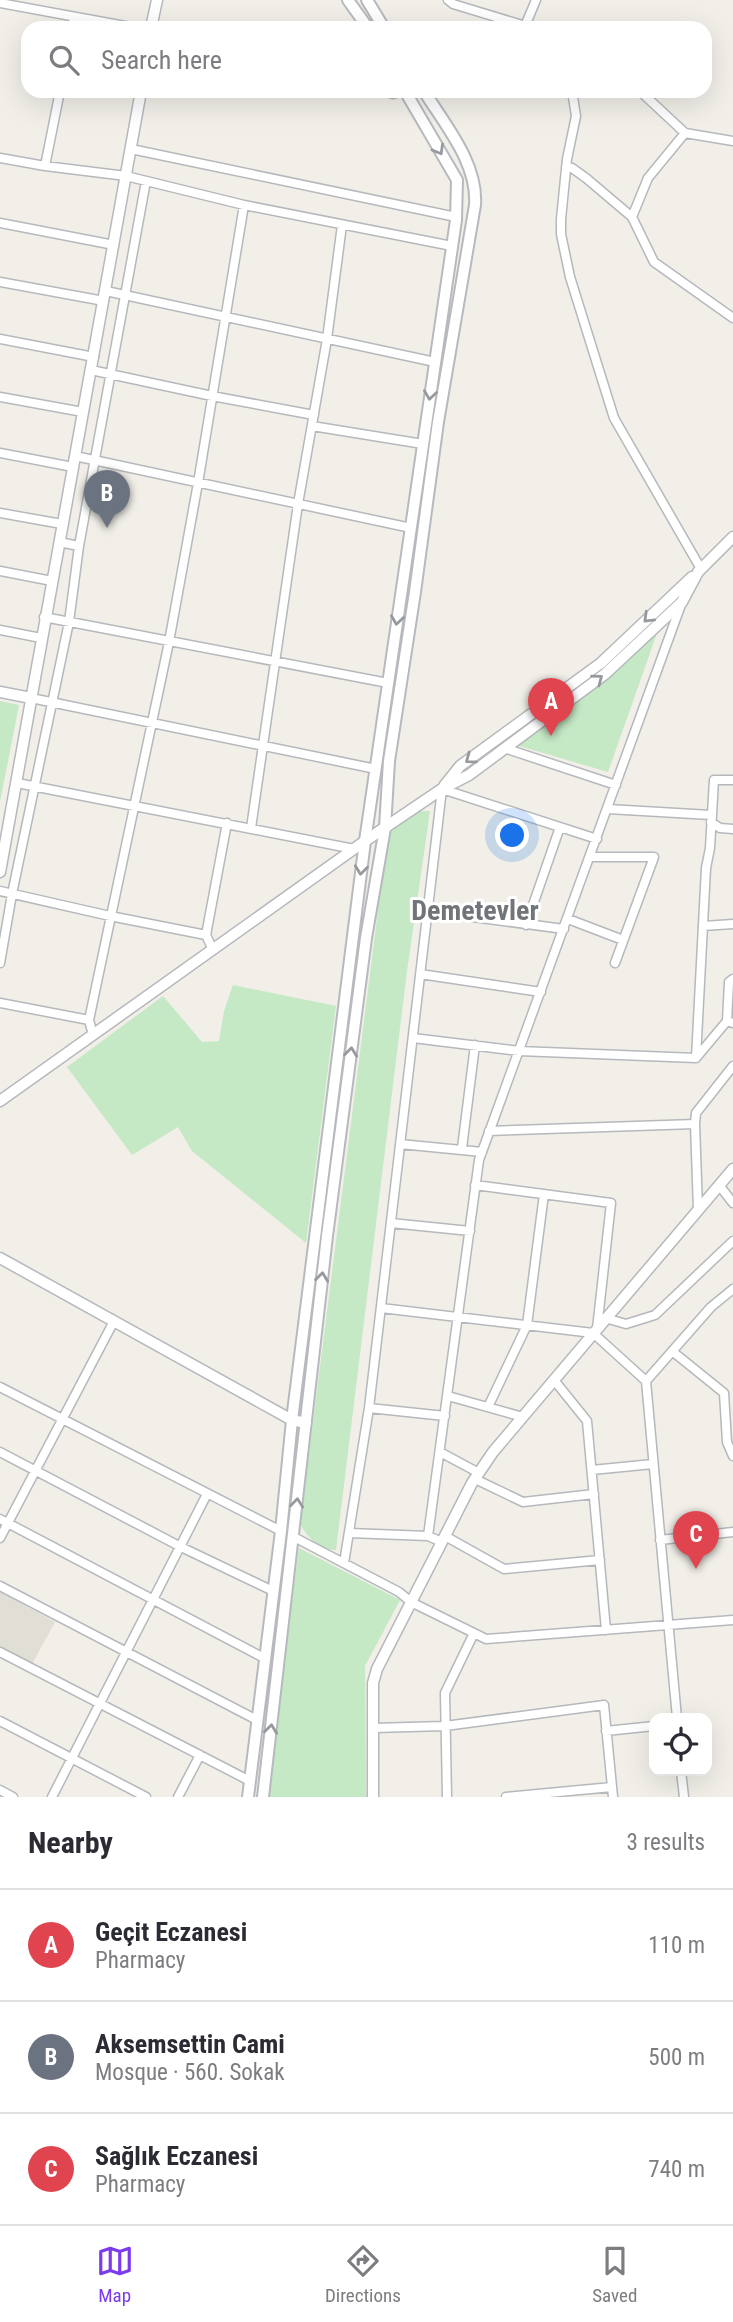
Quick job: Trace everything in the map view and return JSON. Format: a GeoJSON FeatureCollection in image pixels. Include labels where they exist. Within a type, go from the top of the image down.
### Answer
{"type":"FeatureCollection","features":[{"type":"Feature","properties":{"kind":"main road"},"geometry":{"type":"LineString","coordinates":[[348,0],[363,21]]}},
{"type":"Feature","properties":{"kind":"main road"},"geometry":{"type":"LineString","coordinates":[[367,0],[380,21]]}},
{"type":"Feature","properties":{"kind":"main road"},"geometry":{"type":"LineString","coordinates":[[248,1797],[292,1420],[365,841],[456,217],[457,180],[408,98]]}},
{"type":"Feature","properties":{"kind":"main road"},"geometry":{"type":"LineString","coordinates":[[263,1797],[292,1536],[366,937],[385,828],[389,761],[438,422],[476,189],[473,176],[459,148],[428,98]]}},
{"type":"Feature","properties":{"kind":"street"},"geometry":{"type":"LineString","coordinates":[[153,21],[157,0]]}},
{"type":"Feature","properties":{"kind":"street"},"geometry":{"type":"LineString","coordinates":[[448,0],[453,4],[509,21]]}},
{"type":"Feature","properties":{"kind":"street"},"geometry":{"type":"LineString","coordinates":[[531,21],[536,0]]}},
{"type":"Feature","properties":{"kind":"street"},"geometry":{"type":"LineString","coordinates":[[0,3],[97,21]]}},
{"type":"Feature","properties":{"kind":"street"},"geometry":{"type":"LineString","coordinates":[[73,21],[74,17]]}},
{"type":"Feature","properties":{"kind":"street"},"geometry":{"type":"LineString","coordinates":[[45,166],[59,98]]}},
{"type":"Feature","properties":{"kind":"street"},"geometry":{"type":"LineString","coordinates":[[0,872],[140,98]]}},
{"type":"Feature","properties":{"kind":"street"},"geometry":{"type":"LineString","coordinates":[[573,98],[576,116],[566,167],[561,219],[565,254],[575,295],[614,418],[700,570]]}},
{"type":"Feature","properties":{"kind":"street"},"geometry":{"type":"LineString","coordinates":[[648,98],[685,133],[733,141]]}},
{"type":"Feature","properties":{"kind":"street"},"geometry":{"type":"LineString","coordinates":[[632,217],[648,178],[685,133]]}},
{"type":"Feature","properties":{"kind":"street"},"geometry":{"type":"LineString","coordinates":[[131,149],[456,217]]}},
{"type":"Feature","properties":{"kind":"street"},"geometry":{"type":"LineString","coordinates":[[0,158],[126,176],[244,205],[452,246]]}},
{"type":"Feature","properties":{"kind":"street"},"geometry":{"type":"LineString","coordinates":[[566,167],[579,173],[632,217],[654,262],[733,318]]}},
{"type":"Feature","properties":{"kind":"street"},"geometry":{"type":"LineString","coordinates":[[0,963],[12,894],[54,703],[94,460],[146,181]]}},
{"type":"Feature","properties":{"kind":"street"},"geometry":{"type":"LineString","coordinates":[[93,1035],[89,1020],[169,642],[244,205]]}},
{"type":"Feature","properties":{"kind":"street"},"geometry":{"type":"LineString","coordinates":[[0,223],[114,245]]}},
{"type":"Feature","properties":{"kind":"street"},"geometry":{"type":"LineString","coordinates":[[251,828],[298,504],[327,339],[342,225]]}},
{"type":"Feature","properties":{"kind":"street"},"geometry":{"type":"LineString","coordinates":[[0,282],[105,296],[124,295],[435,362]]}},
{"type":"Feature","properties":{"kind":"street"},"geometry":{"type":"LineString","coordinates":[[0,339],[94,357]]}},
{"type":"Feature","properties":{"kind":"street"},"geometry":{"type":"LineString","coordinates":[[91,370],[314,415]]}},
{"type":"Feature","properties":{"kind":"street"},"geometry":{"type":"LineString","coordinates":[[0,397],[83,412]]}},
{"type":"Feature","properties":{"kind":"street"},"geometry":{"type":"LineString","coordinates":[[312,426],[423,444]]}},
{"type":"Feature","properties":{"kind":"street"},"geometry":{"type":"LineString","coordinates":[[0,453],[74,461],[94,460],[411,528]]}},
{"type":"Feature","properties":{"kind":"street"},"geometry":{"type":"LineString","coordinates":[[0,513],[62,524]]}},
{"type":"Feature","properties":{"kind":"street"},"geometry":{"type":"LineString","coordinates":[[344,1563],[369,1408],[442,789],[460,766],[601,663],[733,537]]}},
{"type":"Feature","properties":{"kind":"street"},"geometry":{"type":"LineString","coordinates":[[59,542],[79,546]]}},
{"type":"Feature","properties":{"kind":"street"},"geometry":{"type":"LineString","coordinates":[[428,1536],[475,1185],[482,1152],[682,602],[700,570]]}},
{"type":"Feature","properties":{"kind":"street"},"geometry":{"type":"LineString","coordinates":[[0,571],[52,580]]}},
{"type":"Feature","properties":{"kind":"street"},"geometry":{"type":"LineString","coordinates":[[0,1101],[365,841],[442,789],[469,775],[605,674],[682,602]]}},
{"type":"Feature","properties":{"kind":"street"},"geometry":{"type":"LineString","coordinates":[[44,617],[388,683]]}},
{"type":"Feature","properties":{"kind":"street"},"geometry":{"type":"LineString","coordinates":[[0,630],[41,638]]}},
{"type":"Feature","properties":{"kind":"street"},"geometry":{"type":"LineString","coordinates":[[0,692],[376,769]]}},
{"type":"Feature","properties":{"kind":"street"},"geometry":{"type":"LineString","coordinates":[[504,748],[616,785]]}},
{"type":"Feature","properties":{"kind":"street"},"geometry":{"type":"LineString","coordinates":[[696,1058],[714,780],[733,780]]}},
{"type":"Feature","properties":{"kind":"street"},"geometry":{"type":"LineString","coordinates":[[17,783],[354,849]]}},
{"type":"Feature","properties":{"kind":"street"},"geometry":{"type":"LineString","coordinates":[[442,789],[597,839]]}},
{"type":"Feature","properties":{"kind":"street"},"geometry":{"type":"LineString","coordinates":[[608,809],[711,819],[720,828],[733,829]]}},
{"type":"Feature","properties":{"kind":"street"},"geometry":{"type":"LineString","coordinates":[[213,950],[206,935],[228,824]]}},
{"type":"Feature","properties":{"kind":"street"},"geometry":{"type":"LineString","coordinates":[[526,925],[560,827]]}},
{"type":"Feature","properties":{"kind":"street"},"geometry":{"type":"LineString","coordinates":[[590,856],[654,857],[615,962]]}},
{"type":"Feature","properties":{"kind":"street"},"geometry":{"type":"LineString","coordinates":[[0,891],[206,935]]}},
{"type":"Feature","properties":{"kind":"street"},"geometry":{"type":"LineString","coordinates":[[428,911],[564,929]]}},
{"type":"Feature","properties":{"kind":"street"},"geometry":{"type":"LineString","coordinates":[[568,919],[623,940]]}},
{"type":"Feature","properties":{"kind":"street"},"geometry":{"type":"LineString","coordinates":[[703,926],[733,924]]}},
{"type":"Feature","properties":{"kind":"street"},"geometry":{"type":"LineString","coordinates":[[420,974],[541,992]]}},
{"type":"Feature","properties":{"kind":"street"},"geometry":{"type":"LineString","coordinates":[[413,1038],[519,1051],[696,1058],[730,1022],[729,982],[733,979]]}},
{"type":"Feature","properties":{"kind":"street"},"geometry":{"type":"LineString","coordinates":[[0,1003],[89,1020]]}},
{"type":"Feature","properties":{"kind":"street"},"geometry":{"type":"LineString","coordinates":[[462,1148],[475,1045]]}},
{"type":"Feature","properties":{"kind":"street"},"geometry":{"type":"LineString","coordinates":[[698,1209],[696,1113],[733,1066]]}},
{"type":"Feature","properties":{"kind":"street"},"geometry":{"type":"LineString","coordinates":[[489,1132],[695,1124]]}},
{"type":"Feature","properties":{"kind":"street"},"geometry":{"type":"LineString","coordinates":[[400,1144],[482,1152]]}},
{"type":"Feature","properties":{"kind":"street"},"geometry":{"type":"LineString","coordinates":[[373,1797],[373,1683],[377,1669],[477,1476],[493,1452],[733,1169]]}},
{"type":"Feature","properties":{"kind":"street"},"geometry":{"type":"LineString","coordinates":[[475,1185],[611,1203],[595,1331]]}},
{"type":"Feature","properties":{"kind":"street"},"geometry":{"type":"LineString","coordinates":[[719,1185],[733,1203]]}},
{"type":"Feature","properties":{"kind":"street"},"geometry":{"type":"LineString","coordinates":[[488,1407],[527,1325],[544,1194]]}},
{"type":"Feature","properties":{"kind":"street"},"geometry":{"type":"LineString","coordinates":[[391,1223],[470,1231]]}},
{"type":"Feature","properties":{"kind":"street"},"geometry":{"type":"LineString","coordinates":[[606,1318],[626,1324],[655,1315],[733,1241]]}},
{"type":"Feature","properties":{"kind":"street"},"geometry":{"type":"LineString","coordinates":[[0,1258],[292,1420],[306,1423]]}},
{"type":"Feature","properties":{"kind":"street"},"geometry":{"type":"LineString","coordinates":[[646,1381],[711,1307],[733,1289]]}},
{"type":"Feature","properties":{"kind":"street"},"geometry":{"type":"LineString","coordinates":[[381,1308],[595,1331],[646,1381],[677,1713]]}},
{"type":"Feature","properties":{"kind":"street"},"geometry":{"type":"LineString","coordinates":[[0,1538],[4,1521],[36,1470],[114,1321]]}},
{"type":"Feature","properties":{"kind":"street"},"geometry":{"type":"LineString","coordinates":[[672,1351],[724,1393],[727,1442],[733,1456]]}},
{"type":"Feature","properties":{"kind":"street"},"geometry":{"type":"LineString","coordinates":[[554,1380],[587,1421],[606,1630]]}},
{"type":"Feature","properties":{"kind":"street"},"geometry":{"type":"LineString","coordinates":[[0,1387],[281,1531]]}},
{"type":"Feature","properties":{"kind":"street"},"geometry":{"type":"LineString","coordinates":[[448,1396],[523,1417]]}},
{"type":"Feature","properties":{"kind":"street"},"geometry":{"type":"LineString","coordinates":[[369,1408],[445,1416]]}},
{"type":"Feature","properties":{"kind":"street"},"geometry":{"type":"LineString","coordinates":[[0,1452],[181,1547],[273,1591]]}},
{"type":"Feature","properties":{"kind":"street"},"geometry":{"type":"LineString","coordinates":[[440,1452],[523,1502],[594,1494]]}},
{"type":"Feature","properties":{"kind":"street"},"geometry":{"type":"LineString","coordinates":[[592,1470],[653,1464]]}},
{"type":"Feature","properties":{"kind":"street"},"geometry":{"type":"LineString","coordinates":[[52,1797],[207,1494]]}},
{"type":"Feature","properties":{"kind":"street"},"geometry":{"type":"LineString","coordinates":[[4,1521],[264,1658]]}},
{"type":"Feature","properties":{"kind":"street"},"geometry":{"type":"LineString","coordinates":[[660,1540],[733,1532]]}},
{"type":"Feature","properties":{"kind":"street"},"geometry":{"type":"LineString","coordinates":[[349,1533],[444,1539],[504,1569],[600,1560]]}},
{"type":"Feature","properties":{"kind":"street"},"geometry":{"type":"LineString","coordinates":[[292,1536],[399,1591],[411,1602],[486,1639],[733,1620]]}},
{"type":"Feature","properties":{"kind":"street"},"geometry":{"type":"LineString","coordinates":[[0,1586],[257,1720]]}},
{"type":"Feature","properties":{"kind":"street"},"geometry":{"type":"LineString","coordinates":[[447,1797],[445,1693],[474,1633]]}},
{"type":"Feature","properties":{"kind":"street"},"geometry":{"type":"LineString","coordinates":[[0,1652],[250,1780]]}},
{"type":"Feature","properties":{"kind":"street"},"geometry":{"type":"LineString","coordinates":[[373,1728],[445,1726],[604,1705],[612,1797]]}},
{"type":"Feature","properties":{"kind":"street"},"geometry":{"type":"LineString","coordinates":[[0,1721],[146,1797]]}},
{"type":"Feature","properties":{"kind":"street"},"geometry":{"type":"LineString","coordinates":[[606,1731],[649,1727]]}},
{"type":"Feature","properties":{"kind":"street"},"geometry":{"type":"LineString","coordinates":[[178,1797],[200,1755]]}},
{"type":"Feature","properties":{"kind":"street"},"geometry":{"type":"LineString","coordinates":[[682,1776],[684,1797]]}},
{"type":"Feature","properties":{"kind":"street"},"geometry":{"type":"LineString","coordinates":[[506,1797],[612,1787]]}},
{"type":"Feature","properties":{"kind":"street"},"geometry":{"type":"LineString","coordinates":[[0,1790],[13,1797]]}},
{"type":"Feature","properties":{"kind":"shaded area"},"geometry":{"type":"Polygon","coordinates":[[[0,1592],[55,1622],[32,1664],[0,1647],[0,1592]]]}},
{"type":"Feature","properties":{"kind":"green space"},"geometry":{"type":"Polygon","coordinates":[[[653,633],[656,636],[608,772],[516,745],[603,682],[653,633]]]}},
{"type":"Feature","properties":{"kind":"green space"},"geometry":{"type":"Polygon","coordinates":[[[0,701],[19,705],[0,802],[0,701]]]}},
{"type":"Feature","properties":{"kind":"green space"},"geometry":{"type":"Polygon","coordinates":[[[419,811],[430,811],[407,971],[336,1550],[314,1542],[300,1524],[387,840],[395,826],[419,811]]]}},
{"type":"Feature","properties":{"kind":"green space"},"geometry":{"type":"Polygon","coordinates":[[[233,985],[336,1006],[306,1243],[192,1151],[178,1127],[132,1155],[67,1067],[163,996],[202,1042],[219,1041],[224,1011],[233,985]]]}},
{"type":"Feature","properties":{"kind":"green space"},"geometry":{"type":"Polygon","coordinates":[[[299,1548],[400,1600],[365,1666],[366,1797],[265,1797],[299,1548]]]}},
{"type":"Feature","properties":{"kind":"place","name":"Aksemsettin Cami"},"geometry":{"type":"Point","coordinates":[107,528]}},
{"type":"Feature","properties":{"kind":"place","name":"Geçit Eczanesi"},"geometry":{"type":"Point","coordinates":[551,736]}},
{"type":"Feature","properties":{"kind":"place","name":"Sağlık Eczanesi"},"geometry":{"type":"Point","coordinates":[696,1569]}},
{"type":"Feature","properties":{"kind":"district","name":"Demetevler"},"geometry":{"type":"Point","coordinates":[475,910]}}]}
